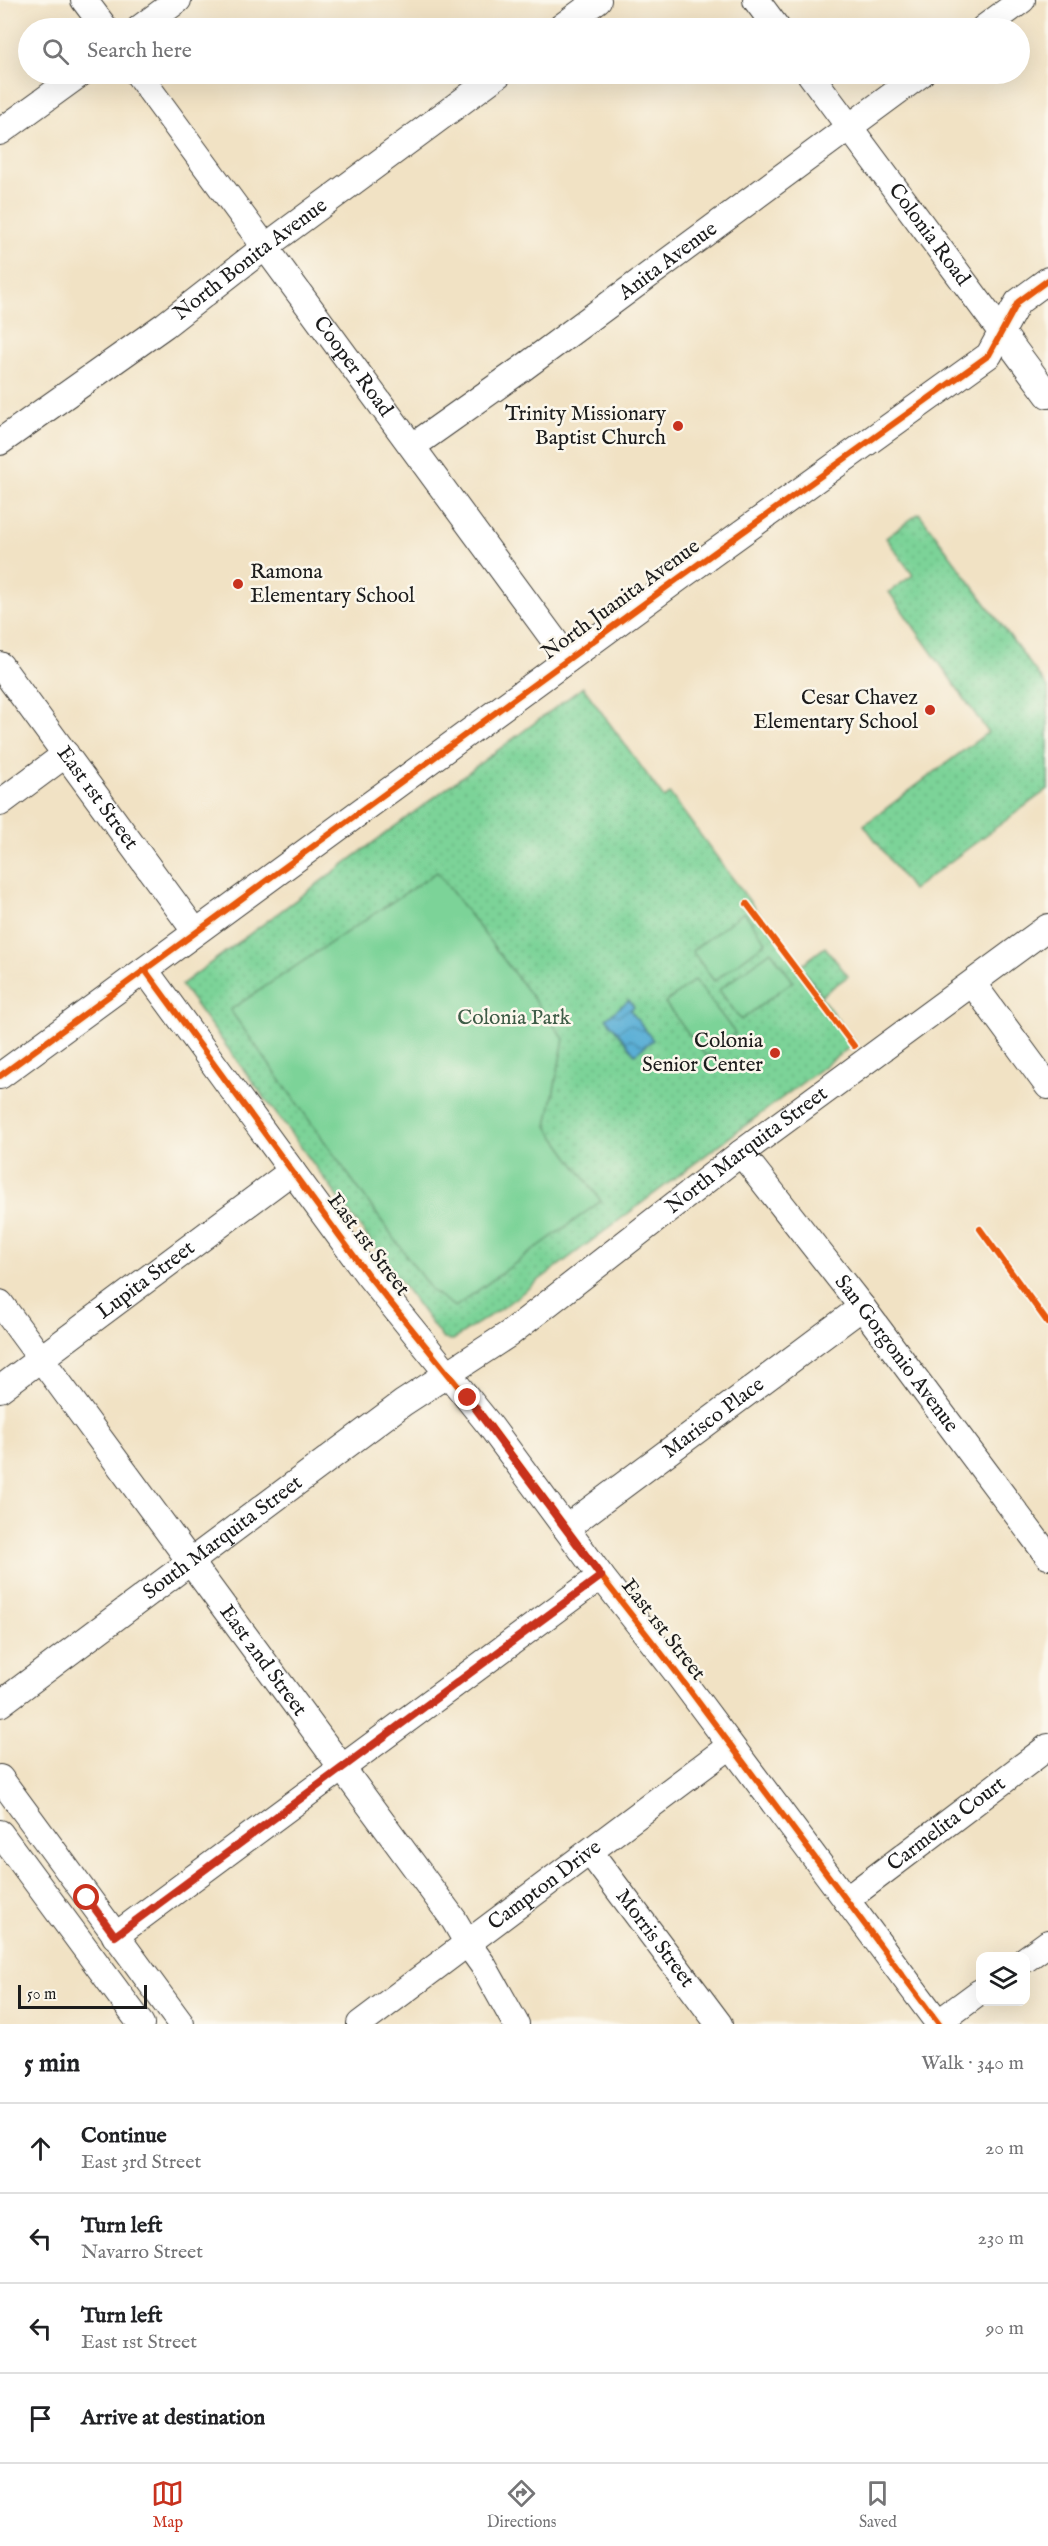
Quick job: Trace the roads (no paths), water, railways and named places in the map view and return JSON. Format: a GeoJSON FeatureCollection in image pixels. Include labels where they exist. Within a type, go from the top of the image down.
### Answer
{"type":"FeatureCollection","features":[{"type":"Feature","properties":{"kind":"street"},"geometry":{"type":"LineString","coordinates":[[84,0],[98,18]]}},
{"type":"Feature","properties":{"kind":"street"},"geometry":{"type":"LineString","coordinates":[[154,18],[178,0]]}},
{"type":"Feature","properties":{"kind":"street"},"geometry":{"type":"LineString","coordinates":[[574,18],[598,0]]}},
{"type":"Feature","properties":{"kind":"street"},"geometry":{"type":"LineString","coordinates":[[756,0],[770,18]]}},
{"type":"Feature","properties":{"kind":"street"},"geometry":{"type":"LineString","coordinates":[[998,18],[1022,0]]}},
{"type":"Feature","properties":{"kind":"street"},"geometry":{"type":"LineString","coordinates":[[0,132],[66,84]]}},
{"type":"Feature","properties":{"kind":"street","name":"Cooper Road"},"geometry":{"type":"LineString","coordinates":[[145,84],[568,659]]}},
{"type":"Feature","properties":{"kind":"street","name":"North Bonita Avenue"},"geometry":{"type":"LineString","coordinates":[[0,442],[165,325],[265,247],[486,84]]}},
{"type":"Feature","properties":{"kind":"street","name":"Colonia Road"},"geometry":{"type":"LineString","coordinates":[[817,84],[1048,395]]}},
{"type":"Feature","properties":{"kind":"street","name":"Anita Avenue"},"geometry":{"type":"LineString","coordinates":[[413,446],[523,368],[907,84]]}},
{"type":"Feature","properties":{"kind":"street","name":"North Juanita Avenue"},"geometry":{"type":"LineString","coordinates":[[0,1076],[195,931],[988,355],[1018,302],[1048,280]]}},
{"type":"Feature","properties":{"kind":"street","name":"East 1st Street"},"geometry":{"type":"LineString","coordinates":[[0,665],[195,931]]}},
{"type":"Feature","properties":{"kind":"street"},"geometry":{"type":"LineString","coordinates":[[0,803],[66,754]]}},
{"type":"Feature","properties":{"kind":"street","name":"North Marquita Street"},"geometry":{"type":"LineString","coordinates":[[448,1375],[509,1334],[741,1153],[1048,927]]}},
{"type":"Feature","properties":{"kind":"street","name":"East 1st Street"},"geometry":{"type":"LineString","coordinates":[[145,970],[368,1275],[491,1426],[938,2024]]}},
{"type":"Feature","properties":{"kind":"street"},"geometry":{"type":"LineString","coordinates":[[973,984],[1048,1086]]}},
{"type":"Feature","properties":{"kind":"street","name":"San Gorgonio Avenue"},"geometry":{"type":"LineString","coordinates":[[741,1153],[862,1307],[1048,1556]]}},
{"type":"Feature","properties":{"kind":"street","name":"Lupita Street"},"geometry":{"type":"LineString","coordinates":[[0,1389],[292,1171]]}},
{"type":"Feature","properties":{"kind":"street","name":"East 2nd Street"},"geometry":{"type":"LineString","coordinates":[[0,1303],[454,1920],[483,1965],[516,2024]]}},
{"type":"Feature","properties":{"kind":"street","name":"Marisco Place"},"geometry":{"type":"LineString","coordinates":[[566,1528],[862,1307]]}},
{"type":"Feature","properties":{"kind":"street","name":"South Marquita Street"},"geometry":{"type":"LineString","coordinates":[[0,1704],[403,1403],[448,1375]]}},
{"type":"Feature","properties":{"kind":"street"},"geometry":{"type":"LineString","coordinates":[[115,1936],[601,1576]]}},
{"type":"Feature","properties":{"kind":"street","name":"Campton Drive"},"geometry":{"type":"LineString","coordinates":[[360,2024],[730,1746]]}},
{"type":"Feature","properties":{"kind":"street","name":"Carmelita Court"},"geometry":{"type":"LineString","coordinates":[[846,1900],[1048,1748]]}},
{"type":"Feature","properties":{"kind":"street"},"geometry":{"type":"LineString","coordinates":[[0,1778],[181,2024]]}},
{"type":"Feature","properties":{"kind":"street"},"geometry":{"type":"LineString","coordinates":[[0,1833],[141,2024]]}},
{"type":"Feature","properties":{"kind":"street","name":"Morris Street"},"geometry":{"type":"LineString","coordinates":[[591,1852],[719,2024]]}},
{"type":"Feature","properties":{"kind":"street"},"geometry":{"type":"LineString","coordinates":[[43,1891],[69,1872]]}},
{"type":"Feature","properties":{"kind":"street"},"geometry":{"type":"LineString","coordinates":[[1030,1956],[1048,1943]]}},
{"type":"Feature","properties":{"kind":"street"},"geometry":{"type":"LineString","coordinates":[[938,2024],[976,1996]]}},
{"type":"Feature","properties":{"kind":"water"},"geometry":{"type":"Polygon","coordinates":[[[629,1000],[634,1007],[630,1010],[653,1040],[635,1054],[606,1018],[629,1000]]]}},
{"type":"Feature","properties":{"kind":"place","name":"Trinity Missionary Baptist Church"},"geometry":{"type":"Point","coordinates":[678,426]}},
{"type":"Feature","properties":{"kind":"place","name":"Ramona Elementary School"},"geometry":{"type":"Point","coordinates":[238,584]}},
{"type":"Feature","properties":{"kind":"place","name":"Cesar Chavez Elementary School"},"geometry":{"type":"Point","coordinates":[930,710]}},
{"type":"Feature","properties":{"kind":"place","name":"Colonia Senior Center"},"geometry":{"type":"Point","coordinates":[775,1053]}},
{"type":"Feature","properties":{"kind":"park label","name":"Colonia Park"},"geometry":{"type":"Point","coordinates":[514,1018]}}]}
